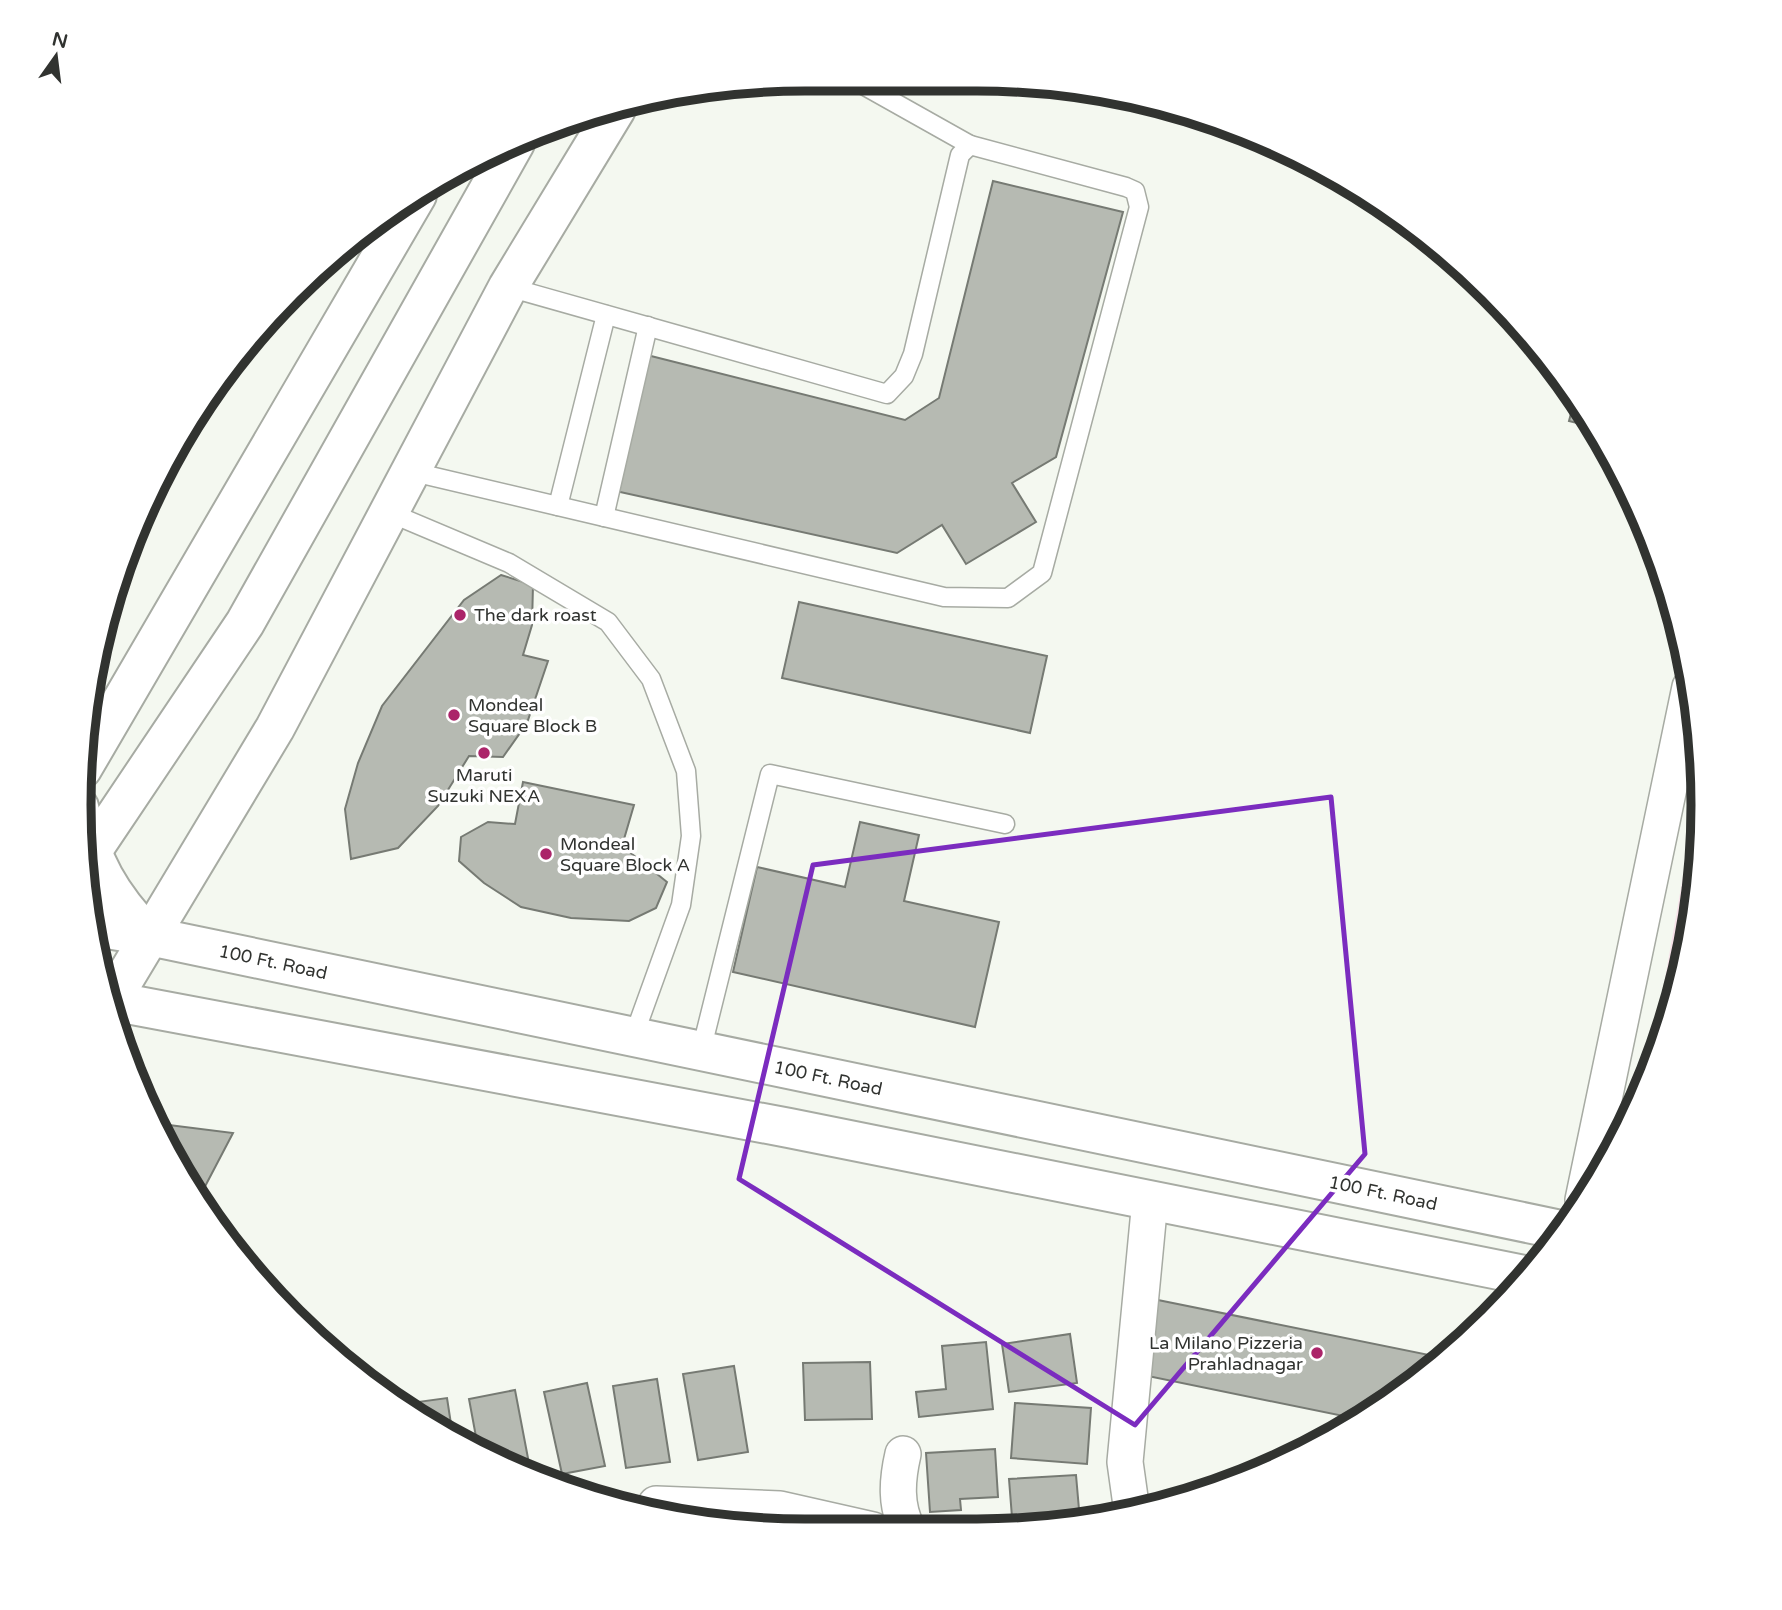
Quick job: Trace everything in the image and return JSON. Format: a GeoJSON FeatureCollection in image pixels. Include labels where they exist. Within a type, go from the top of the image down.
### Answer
{"type":"FeatureCollection","features":[{"type":"Feature","properties":{"kind":"main road"},"geometry":{"type":"LineString","coordinates":[[115,990],[275,728],[408,471],[508,288],[610,118]]}},
{"type":"Feature","properties":{"kind":"main road"},"geometry":{"type":"LineString","coordinates":[[93,850],[246,623],[507,156]]}},
{"type":"Feature","properties":{"kind":"main road"},"geometry":{"type":"LineString","coordinates":[[94,749],[407,211]]}},
{"type":"Feature","properties":{"kind":"main road"},"geometry":{"type":"LineString","coordinates":[[94,864],[120,906],[149,936]]}},
{"type":"Feature","properties":{"kind":"main road","name":"100 Ft. Road"},"geometry":{"type":"LineString","coordinates":[[102,929],[149,936],[1552,1228]]}},
{"type":"Feature","properties":{"kind":"main road"},"geometry":{"type":"LineString","coordinates":[[119,1004],[789,1128],[1516,1273]]}},
{"type":"Feature","properties":{"kind":"street"},"geometry":{"type":"LineString","coordinates":[[1589,1172],[1685,711]]}},
{"type":"Feature","properties":{"kind":"street"},"geometry":{"type":"LineString","coordinates":[[1131,1502],[1125,1462],[1150,1200]]}},
{"type":"Feature","properties":{"kind":"street"},"geometry":{"type":"LineString","coordinates":[[902,1454],[898,1475],[902,1519]]}},
{"type":"Feature","properties":{"kind":"street"},"geometry":{"type":"LineString","coordinates":[[662,1504],[779,1508],[826,1519]]}},
{"type":"Feature","properties":{"kind":"lane"},"geometry":{"type":"LineString","coordinates":[[408,471],[944,597],[1008,598],[1042,573],[1139,207],[1135,191],[970,145],[874,91]]}},
{"type":"Feature","properties":{"kind":"lane"},"geometry":{"type":"LineString","coordinates":[[508,288],[887,394],[904,376],[913,354],[960,155],[970,145]]}},
{"type":"Feature","properties":{"kind":"lane"},"geometry":{"type":"LineString","coordinates":[[558,506],[606,315]]}},
{"type":"Feature","properties":{"kind":"lane"},"geometry":{"type":"LineString","coordinates":[[604,517],[648,326]]}},
{"type":"Feature","properties":{"kind":"lane"},"geometry":{"type":"LineString","coordinates":[[388,512],[509,563],[608,622],[650,679],[686,771],[691,836],[681,905],[633,1038]]}},
{"type":"Feature","properties":{"kind":"lane"},"geometry":{"type":"LineString","coordinates":[[701,1052],[770,774],[1005,824]]}},
{"type":"Feature","properties":{"kind":"path"},"geometry":{"type":"LineString","coordinates":[[1681,886],[1686,887]]}},
{"type":"Feature","properties":{"kind":"highlighted area"},"geometry":{"type":"Polygon","coordinates":[[[1331,797],[1365,1154],[1135,1425],[739,1179],[813,865],[1331,797]]]}},
{"type":"Feature","properties":{"kind":"shaded area"},"geometry":{"type":"Polygon","coordinates":[[[1690,839],[1685,898],[1677,944],[1667,990],[1653,1036],[1690,839]]]}},
{"type":"Feature","properties":{"kind":"building"},"geometry":{"type":"Polygon","coordinates":[[[993,181],[1123,212],[1056,457],[1012,483],[1036,522],[966,564],[942,525],[897,553],[611,490],[643,354],[905,420],[939,398],[993,181]]]}},
{"type":"Feature","properties":{"kind":"building"},"geometry":{"type":"Polygon","coordinates":[[[1572,410],[1581,424],[1569,421],[1572,410]]]}},
{"type":"Feature","properties":{"kind":"building","name":"Mondeal Square Block B"},"geometry":{"type":"Polygon","coordinates":[[[501,575],[533,585],[532,625],[523,655],[548,661],[527,723],[503,757],[469,756],[438,806],[398,848],[351,859],[345,809],[358,763],[382,706],[464,600],[501,575]]]}},
{"type":"Feature","properties":{"kind":"building"},"geometry":{"type":"Polygon","coordinates":[[[799,602],[1047,656],[1030,733],[782,678],[799,602]]]}},
{"type":"Feature","properties":{"kind":"building","name":"Mondeal Square Block A"},"geometry":{"type":"Polygon","coordinates":[[[523,782],[634,805],[622,846],[667,882],[656,908],[629,921],[571,918],[521,907],[484,883],[459,861],[461,837],[488,822],[515,824],[523,782]]]}},
{"type":"Feature","properties":{"kind":"building"},"geometry":{"type":"Polygon","coordinates":[[[860,822],[919,835],[904,901],[999,922],[975,1027],[733,972],[757,867],[845,887],[860,822]]]}},
{"type":"Feature","properties":{"kind":"building"},"geometry":{"type":"Polygon","coordinates":[[[167,1125],[233,1133],[203,1189],[167,1125]]]}},
{"type":"Feature","properties":{"kind":"building"},"geometry":{"type":"Polygon","coordinates":[[[1153,1299],[1431,1355],[1374,1399],[1345,1416],[1138,1374],[1153,1299]]]}},
{"type":"Feature","properties":{"kind":"building"},"geometry":{"type":"Polygon","coordinates":[[[1070,1334],[1077,1383],[1009,1392],[1002,1344],[1070,1334]]]}},
{"type":"Feature","properties":{"kind":"building"},"geometry":{"type":"Polygon","coordinates":[[[986,1342],[993,1409],[919,1417],[916,1392],[946,1389],[942,1346],[986,1342]]]}},
{"type":"Feature","properties":{"kind":"building"},"geometry":{"type":"Polygon","coordinates":[[[870,1362],[872,1419],[805,1420],[803,1363],[870,1362]]]}},
{"type":"Feature","properties":{"kind":"building"},"geometry":{"type":"Polygon","coordinates":[[[734,1366],[748,1452],[698,1460],[683,1374],[734,1366]]]}},
{"type":"Feature","properties":{"kind":"building"},"geometry":{"type":"Polygon","coordinates":[[[657,1379],[670,1462],[626,1468],[613,1386],[657,1379]]]}},
{"type":"Feature","properties":{"kind":"building"},"geometry":{"type":"Polygon","coordinates":[[[587,1383],[605,1466],[562,1474],[544,1392],[587,1383]]]}},
{"type":"Feature","properties":{"kind":"building"},"geometry":{"type":"Polygon","coordinates":[[[515,1390],[529,1464],[476,1438],[469,1399],[515,1390]]]}},
{"type":"Feature","properties":{"kind":"building"},"geometry":{"type":"Polygon","coordinates":[[[447,1398],[451,1425],[448,1423],[414,1403],[447,1398]]]}},
{"type":"Feature","properties":{"kind":"building"},"geometry":{"type":"Polygon","coordinates":[[[1015,1403],[1091,1408],[1087,1464],[1011,1458],[1015,1403]]]}},
{"type":"Feature","properties":{"kind":"building"},"geometry":{"type":"Polygon","coordinates":[[[995,1449],[998,1497],[960,1499],[961,1510],[930,1512],[926,1453],[995,1449]]]}},
{"type":"Feature","properties":{"kind":"building"},"geometry":{"type":"Polygon","coordinates":[[[1076,1475],[1079,1511],[1012,1518],[1009,1479],[1076,1475]]]}},
{"type":"Feature","properties":{"kind":"place","name":"The dark roast"},"geometry":{"type":"Point","coordinates":[460,615]}},
{"type":"Feature","properties":{"kind":"place","name":"Mondeal Square Block B"},"geometry":{"type":"Point","coordinates":[454,715]}},
{"type":"Feature","properties":{"kind":"place","name":"Maruti Suzuki NEXA"},"geometry":{"type":"Point","coordinates":[484,753]}},
{"type":"Feature","properties":{"kind":"place","name":"Mondeal Square Block A"},"geometry":{"type":"Point","coordinates":[546,854]}},
{"type":"Feature","properties":{"kind":"place","name":"La Milano Pizzeria Prahladnagar"},"geometry":{"type":"Point","coordinates":[1317,1353]}}]}
